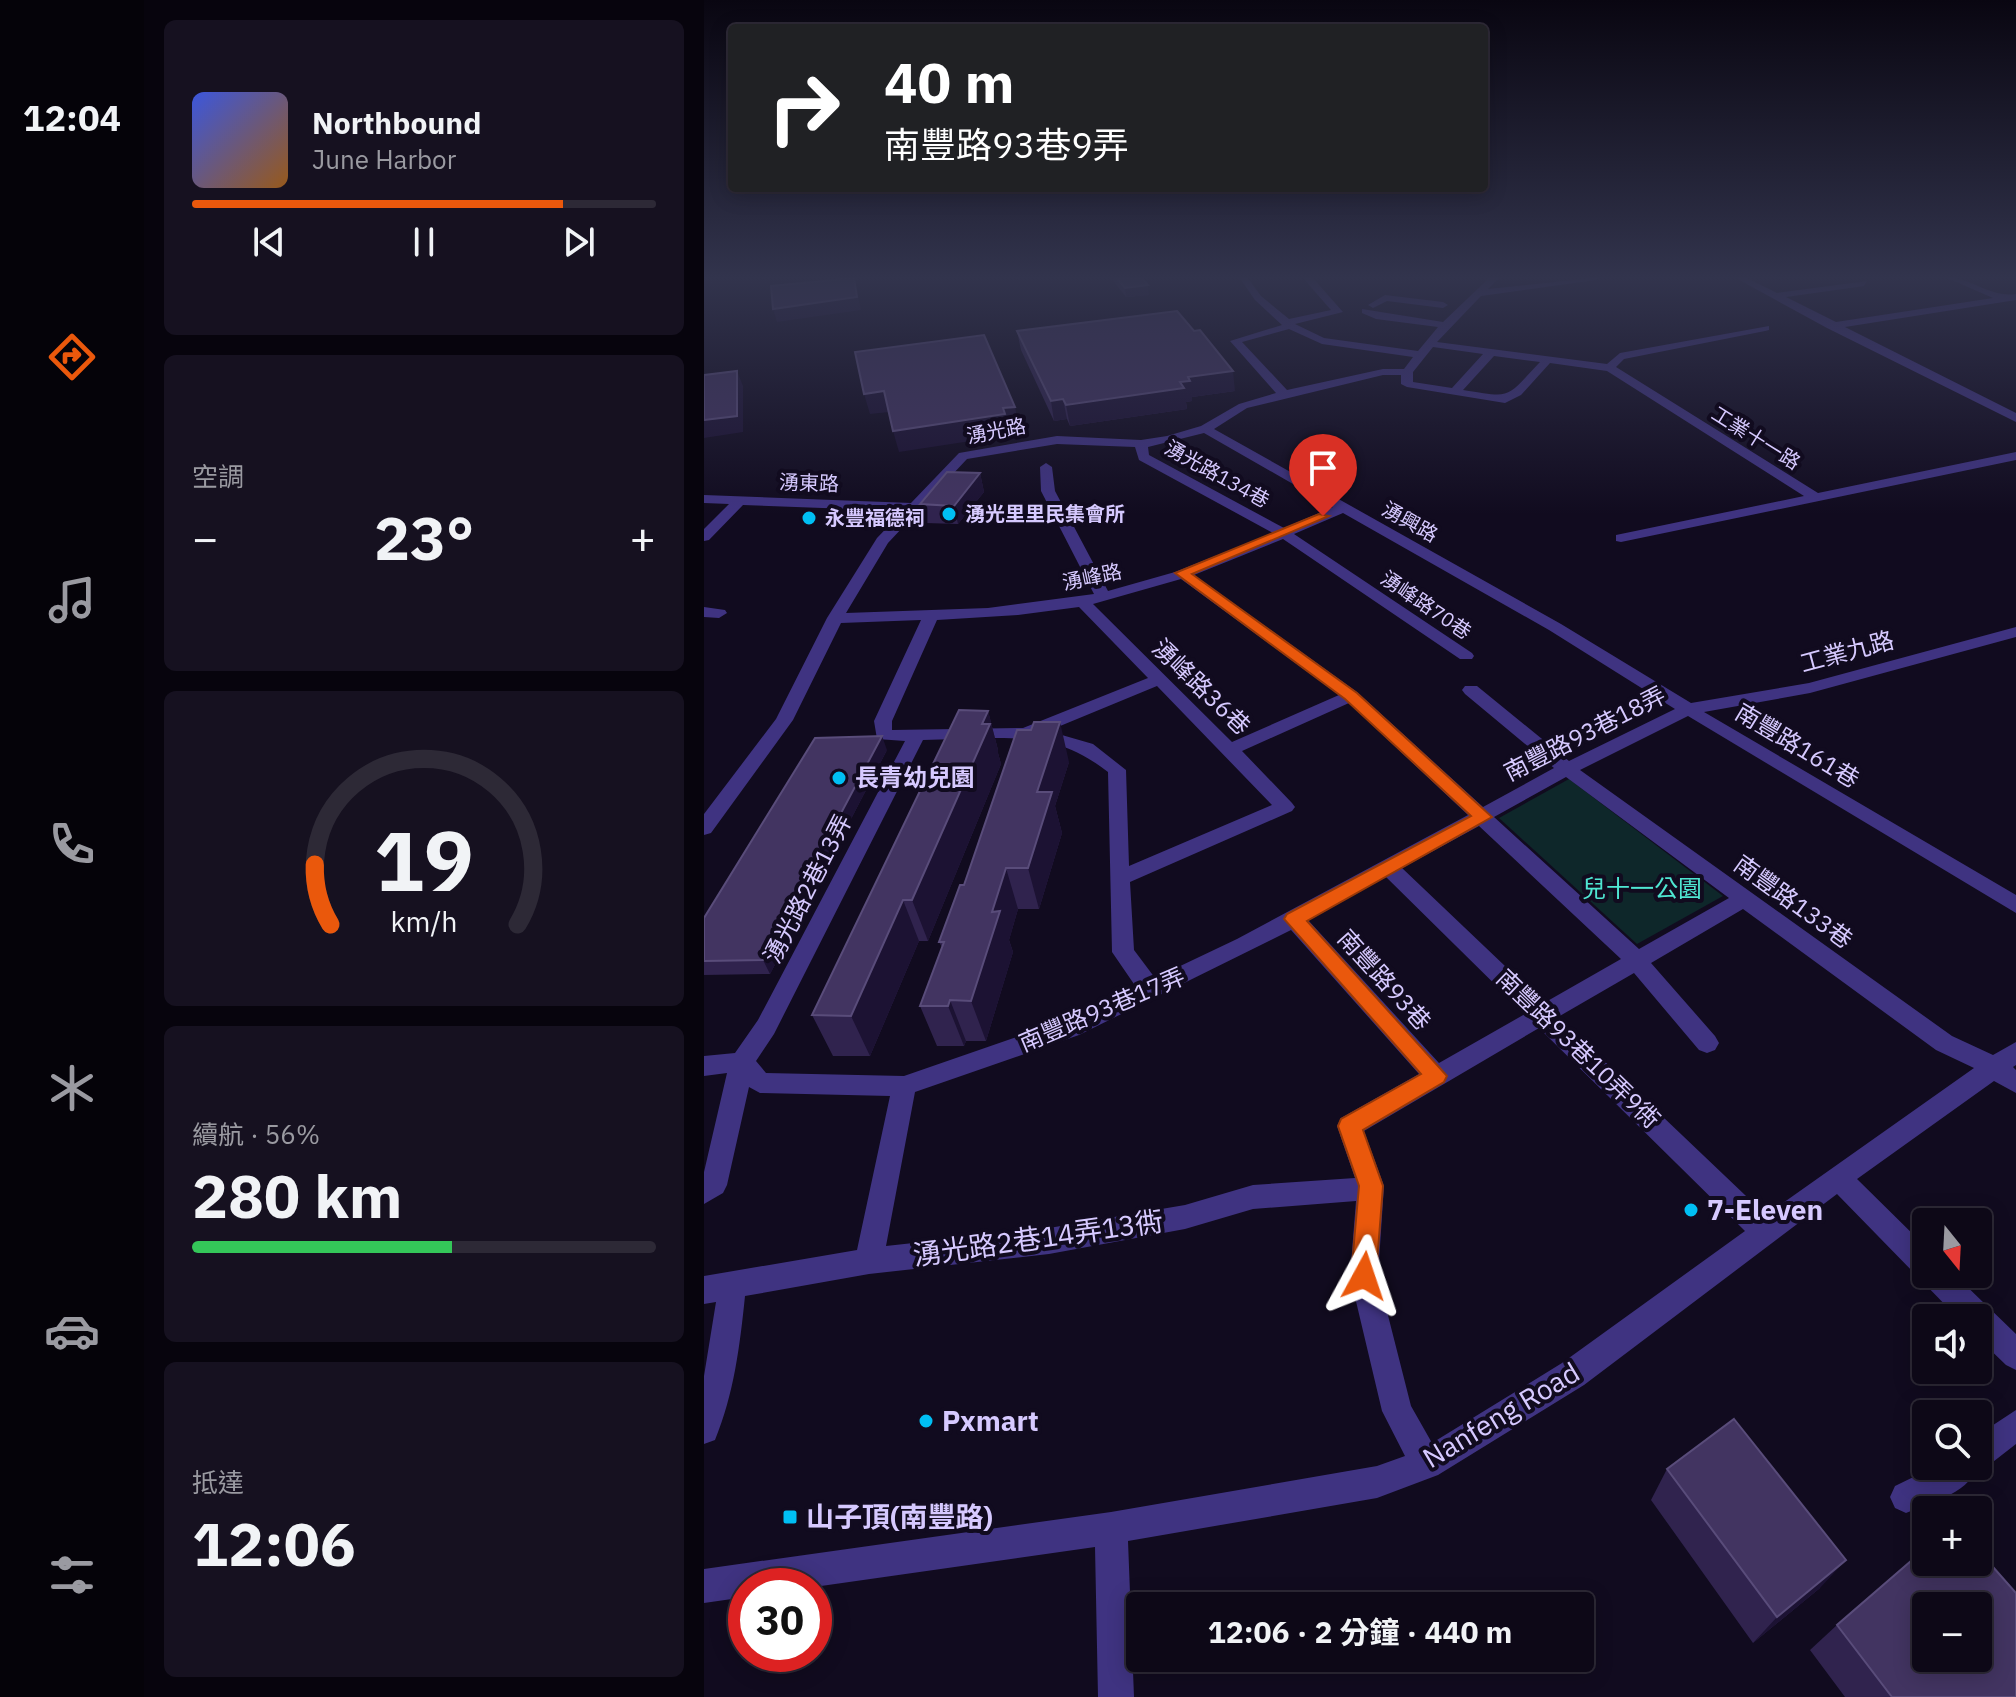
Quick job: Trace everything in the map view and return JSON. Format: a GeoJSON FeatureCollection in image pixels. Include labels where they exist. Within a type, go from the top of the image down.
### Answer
{"type":"FeatureCollection","features":[{"type":"Feature","properties":{"kind":"street"},"geometry":{"type":"LineString","coordinates":[[1249,356],[1284,394]]}},
{"type":"Feature","properties":{"kind":"street"},"geometry":{"type":"LineString","coordinates":[[1421,356],[1407,372],[1407,384],[1505,400],[1517,393],[1548,359]]}},
{"type":"Feature","properties":{"kind":"street"},"geometry":{"type":"LineString","coordinates":[[1454,393],[1487,356]]}},
{"type":"Feature","properties":{"kind":"street"},"geometry":{"type":"LineString","coordinates":[[1525,356],[1610,368],[1620,356]]}},
{"type":"Feature","properties":{"kind":"street"},"geometry":{"type":"LineString","coordinates":[[1892,356],[2016,418]]}},
{"type":"Feature","properties":{"kind":"street","name":"工業十一路"},"geometry":{"type":"LineString","coordinates":[[1610,368],[1817,498]]}},
{"type":"Feature","properties":{"kind":"street","name":"湧光路"},"geometry":{"type":"LineString","coordinates":[[704,828],[784,720],[835,618],[882,541],[963,456],[1057,440],[1141,444],[1205,429],[1243,406],[1284,394],[1383,372],[1407,372]]}},
{"type":"Feature","properties":{"kind":"street","name":"湧興路"},"geometry":{"type":"LineString","coordinates":[[1205,429],[1555,627]]}},
{"type":"Feature","properties":{"kind":"street","name":"湧光路134巷"},"geometry":{"type":"LineString","coordinates":[[1141,444],[1143,457],[1283,533]]}},
{"type":"Feature","properties":{"kind":"street"},"geometry":{"type":"LineString","coordinates":[[1621,538],[2012,459]]}},
{"type":"Feature","properties":{"kind":"street"},"geometry":{"type":"LineString","coordinates":[[1046,467],[1048,491],[1103,597]]}},
{"type":"Feature","properties":{"kind":"street","name":"湧東路"},"geometry":{"type":"LineString","coordinates":[[704,499],[913,507]]}},
{"type":"Feature","properties":{"kind":"street"},"geometry":{"type":"LineString","coordinates":[[704,537],[740,500]]}},
{"type":"Feature","properties":{"kind":"street","name":"湧峰路"},"geometry":{"type":"LineString","coordinates":[[835,618],[1011,612],[1083,602],[1157,583],[1343,508]]}},
{"type":"Feature","properties":{"kind":"street","name":"湧峰路70巷"},"geometry":{"type":"LineString","coordinates":[[1283,533],[1466,656]]}},
{"type":"Feature","properties":{"kind":"street"},"geometry":{"type":"LineString","coordinates":[[1182,573],[1351,696],[1636,960],[1707,1043]]}},
{"type":"Feature","properties":{"kind":"street","name":"湧峰路36巷"},"geometry":{"type":"LineString","coordinates":[[1083,602],[1285,807],[1119,878]]}},
{"type":"Feature","properties":{"kind":"street"},"geometry":{"type":"LineString","coordinates":[[931,616],[883,721],[883,735],[916,737],[1029,732],[1086,747],[1117,770],[1123,952],[1151,990]]}},
{"type":"Feature","properties":{"kind":"street","name":"南豐路161巷"},"geometry":{"type":"LineString","coordinates":[[1555,627],[2016,905]]}},
{"type":"Feature","properties":{"kind":"street","name":"工業九路"},"geometry":{"type":"LineString","coordinates":[[1689,709],[1810,688],[2016,632]]}},
{"type":"Feature","properties":{"kind":"street"},"geometry":{"type":"LineString","coordinates":[[1029,732],[1158,680]]}},
{"type":"Feature","properties":{"kind":"street","name":"南豐路133巷"},"geometry":{"type":"LineString","coordinates":[[1471,690],[1567,769],[1744,899],[1944,1043],[1994,1067],[2016,1083]]}},
{"type":"Feature","properties":{"kind":"street"},"geometry":{"type":"LineString","coordinates":[[1231,749],[1351,696]]}},
{"type":"Feature","properties":{"kind":"street","name":"南豐路93巷18弄"},"geometry":{"type":"LineString","coordinates":[[1294,919],[1567,769],[1689,709]]}},
{"type":"Feature","properties":{"kind":"street","name":"湧光路2巷13弄"},"geometry":{"type":"LineString","coordinates":[[742,1062],[766,1027],[916,737]]}},
{"type":"Feature","properties":{"kind":"street","name":"南豐路93巷10弄9衖"},"geometry":{"type":"LineString","coordinates":[[1389,868],[1765,1232]]}},
{"type":"Feature","properties":{"kind":"street"},"geometry":{"type":"LineString","coordinates":[[1427,1464],[1397,1411],[1364,1276],[1371,1186],[1350,1126],[1744,899]]}},
{"type":"Feature","properties":{"kind":"street","name":"南豐路93巷17弄"},"geometry":{"type":"LineString","coordinates":[[904,1086],[1071,1028],[1294,919]]}},
{"type":"Feature","properties":{"kind":"street","name":"南豐路93巷"},"geometry":{"type":"LineString","coordinates":[[1294,919],[1436,1076]]}},
{"type":"Feature","properties":{"kind":"street","name":"Nanfeng Road"},"geometry":{"type":"LineString","coordinates":[[704,1586],[1111,1528],[1377,1482],[1427,1464],[1573,1374],[1838,1178],[2016,1052]]}},
{"type":"Feature","properties":{"kind":"street"},"geometry":{"type":"LineString","coordinates":[[704,1066],[742,1062]]}},
{"type":"Feature","properties":{"kind":"street"},"geometry":{"type":"LineString","coordinates":[[742,1062],[760,1083],[904,1086],[869,1261]]}},
{"type":"Feature","properties":{"kind":"street"},"geometry":{"type":"LineString","coordinates":[[704,1192],[714,1185],[742,1062]]}},
{"type":"Feature","properties":{"kind":"street"},"geometry":{"type":"LineString","coordinates":[[1838,1178],[1912,1252]]}},
{"type":"Feature","properties":{"kind":"street","name":"湧光路2巷14弄13衖"},"geometry":{"type":"LineString","coordinates":[[718,1287],[869,1261],[1049,1241],[1185,1217],[1253,1197],[1355,1190],[1371,1186]]}},
{"type":"Feature","properties":{"kind":"street"},"geometry":{"type":"LineString","coordinates":[[704,1429],[723,1361],[718,1287]]}},
{"type":"Feature","properties":{"kind":"street"},"geometry":{"type":"LineString","coordinates":[[1948,1288],[2016,1355]]}},
{"type":"Feature","properties":{"kind":"street"},"geometry":{"type":"LineString","coordinates":[[1992,1443],[2016,1425]]}},
{"type":"Feature","properties":{"kind":"street"},"geometry":{"type":"LineString","coordinates":[[1906,1497],[1943,1480]]}},
{"type":"Feature","properties":{"kind":"street"},"geometry":{"type":"LineString","coordinates":[[1111,1528],[1116,1697]]}},
{"type":"Feature","properties":{"kind":"green space","name":"兒十一公園"},"geometry":{"type":"Polygon","coordinates":[[[1569,779],[1723,896],[1637,944],[1499,818],[1569,779]]]}},
{"type":"Feature","properties":{"kind":"building"},"geometry":{"type":"Polygon","coordinates":[[[856,356],[993,356],[1015,407],[1003,408],[1005,414],[893,431],[884,391],[864,394],[856,356]]]}},
{"type":"Feature","properties":{"kind":"building"},"geometry":{"type":"Polygon","coordinates":[[[1029,356],[1221,356],[1233,371],[1188,377],[1190,381],[1180,382],[1184,388],[1066,405],[1063,399],[1051,401],[1029,356]]]}},
{"type":"Feature","properties":{"kind":"building"},"geometry":{"type":"Polygon","coordinates":[[[737,371],[737,416],[704,420],[704,375],[737,371]]]}},
{"type":"Feature","properties":{"kind":"building"},"geometry":{"type":"Polygon","coordinates":[[[947,472],[980,473],[954,506],[920,504],[947,472]]]}},
{"type":"Feature","properties":{"kind":"building"},"geometry":{"type":"Polygon","coordinates":[[[959,710],[988,711],[982,724],[990,724],[912,900],[903,900],[851,1016],[812,1015],[959,710]]]}},
{"type":"Feature","properties":{"kind":"building"},"geometry":{"type":"Polygon","coordinates":[[[1034,722],[1060,722],[1037,792],[1052,792],[1028,868],[1006,868],[992,912],[1000,911],[971,1001],[950,1000],[948,1006],[920,1006],[944,942],[939,942],[960,885],[964,885],[1017,730],[1031,730],[1034,722]]]}},
{"type":"Feature","properties":{"kind":"building"},"geometry":{"type":"Polygon","coordinates":[[[882,736],[763,960],[704,961],[704,918],[815,738],[882,736]]]}},
{"type":"Feature","properties":{"kind":"building"},"geometry":{"type":"Polygon","coordinates":[[[1734,1419],[1846,1560],[1777,1617],[1667,1469],[1734,1419]]]}},
{"type":"Feature","properties":{"kind":"building"},"geometry":{"type":"Polygon","coordinates":[[[1912,1560],[1912,1576],[1992,1576],[1992,1566],[2016,1593],[2016,1697],[1892,1697],[1837,1625],[1912,1560]]]}},
{"type":"Feature","properties":{"kind":"place","name":"湧光里里民集會所"},"geometry":{"type":"Point","coordinates":[949,514]}},
{"type":"Feature","properties":{"kind":"place","name":"永豐福德祠"},"geometry":{"type":"Point","coordinates":[809,518]}},
{"type":"Feature","properties":{"kind":"place","name":"長青幼兒園"},"geometry":{"type":"Point","coordinates":[839,778]}},
{"type":"Feature","properties":{"kind":"place","name":"7-Eleven"},"geometry":{"type":"Point","coordinates":[1691,1210]}},
{"type":"Feature","properties":{"kind":"place","name":"Pxmart"},"geometry":{"type":"Point","coordinates":[926,1421]}},
{"type":"Feature","properties":{"kind":"place","name":"山子頂(南豐路)"},"geometry":{"type":"Point","coordinates":[790,1517]}},
{"type":"Feature","properties":{"kind":"route"},"geometry":{"type":"LineString","coordinates":[[1323,516],[1182,573],[1351,696],[1483,817],[1294,919],[1436,1076],[1350,1126],[1371,1186],[1364,1276]]}}]}
